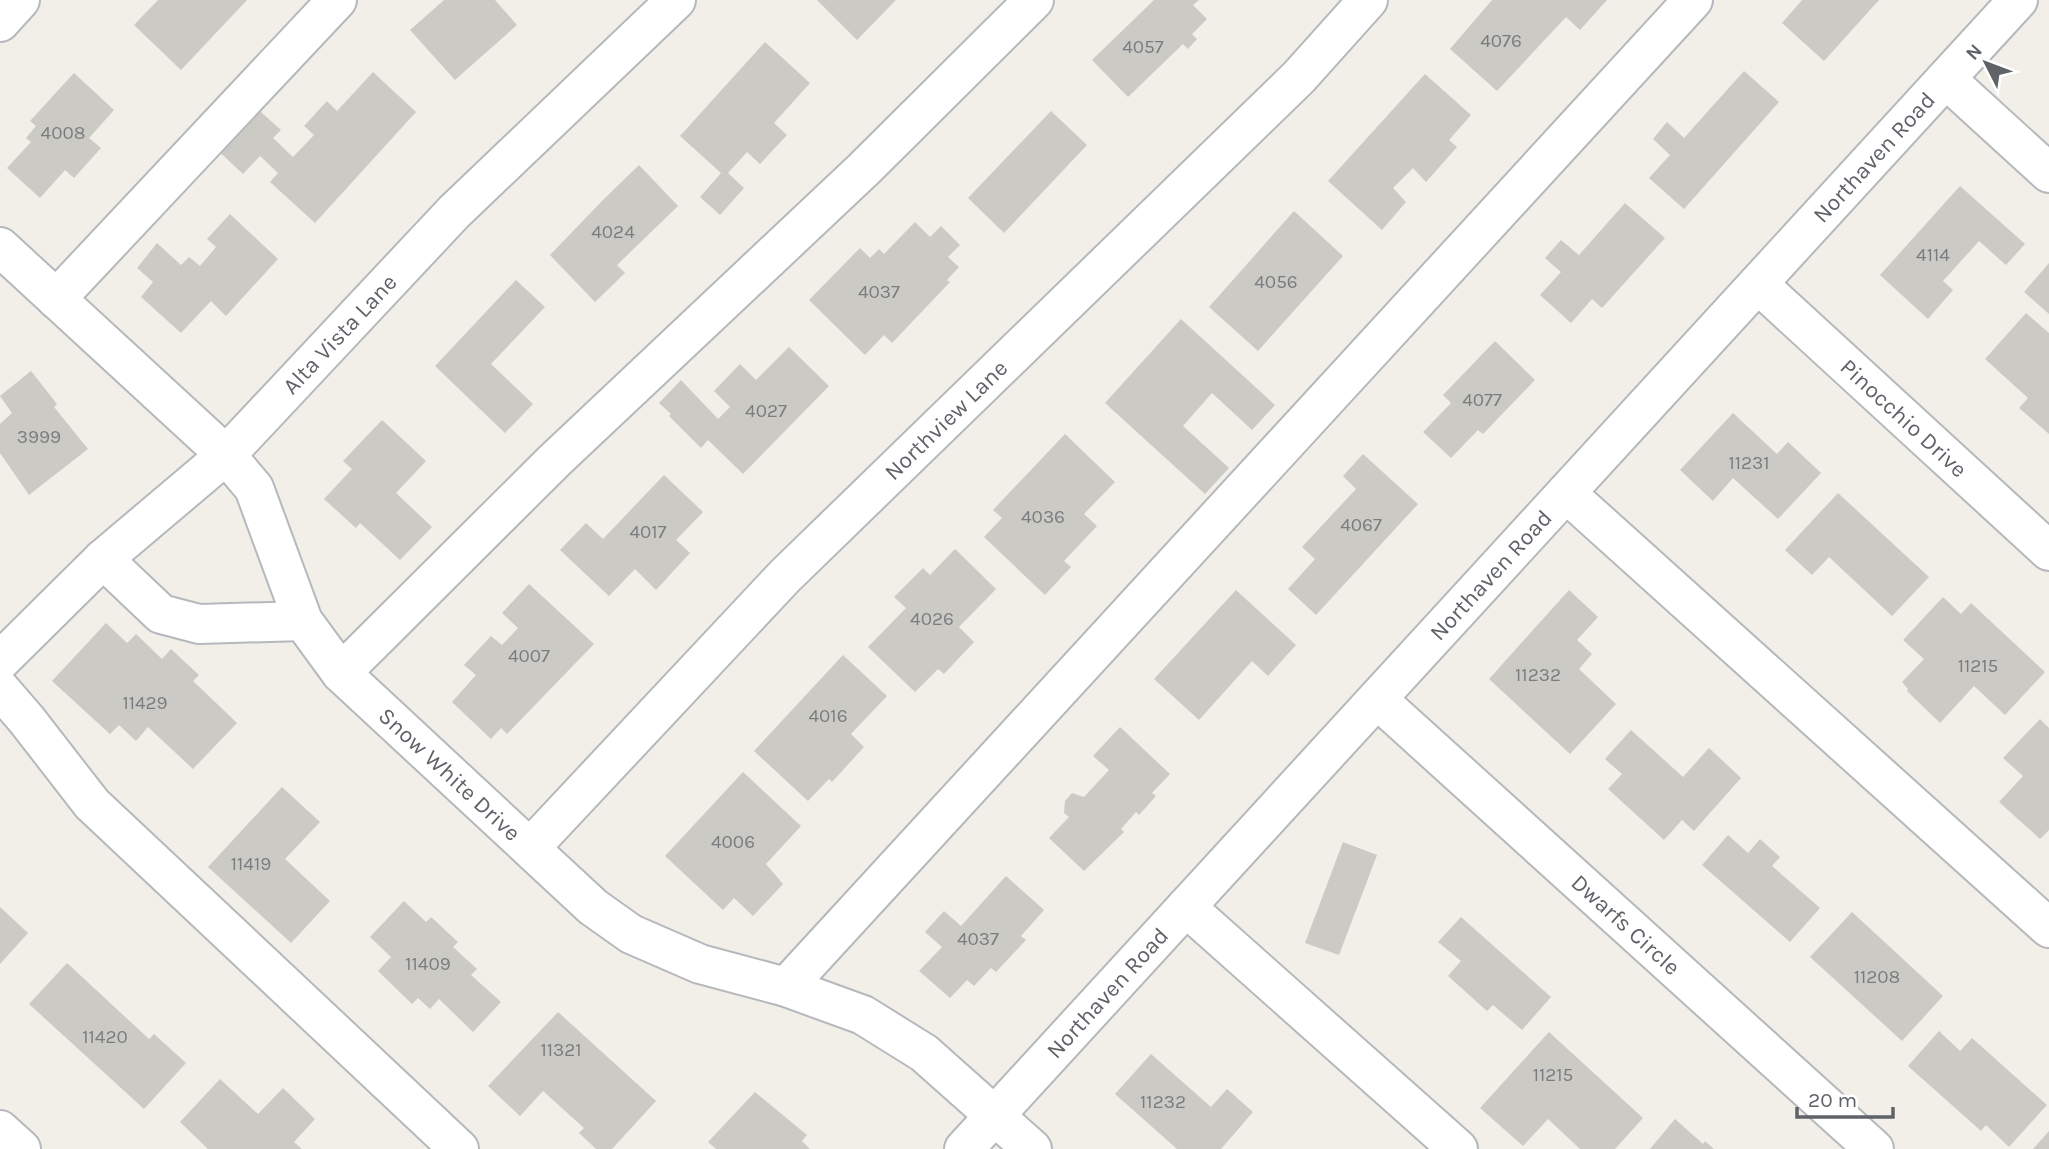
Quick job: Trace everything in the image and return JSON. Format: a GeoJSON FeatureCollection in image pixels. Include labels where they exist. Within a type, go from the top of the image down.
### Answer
{"type":"FeatureCollection","features":[{"type":"Feature","properties":{"kind":"street"},"geometry":{"type":"LineString","coordinates":[[0,22],[20,0]]}},
{"type":"Feature","properties":{"kind":"street"},"geometry":{"type":"LineString","coordinates":[[57,299],[337,0]]}},
{"type":"Feature","properties":{"kind":"street","name":"Alta Vista Lane"},"geometry":{"type":"LineString","coordinates":[[0,661],[103,559],[226,455],[454,212],[676,0]]}},
{"type":"Feature","properties":{"kind":"street"},"geometry":{"type":"LineString","coordinates":[[341,673],[554,461],[864,169],[1034,0]]}},
{"type":"Feature","properties":{"kind":"street","name":"Northview Lane"},"geometry":{"type":"LineString","coordinates":[[530,848],[785,576],[1299,77],[1368,0]]}},
{"type":"Feature","properties":{"kind":"street"},"geometry":{"type":"LineString","coordinates":[[786,987],[1692,0]]}},
{"type":"Feature","properties":{"kind":"street","name":"Northaven Road"},"geometry":{"type":"LineString","coordinates":[[964,1149],[2018,0]]}},
{"type":"Feature","properties":{"kind":"street"},"geometry":{"type":"LineString","coordinates":[[1946,79],[2049,173]]}},
{"type":"Feature","properties":{"kind":"street","name":"Snow White Drive"},"geometry":{"type":"LineString","coordinates":[[8,270],[57,299],[226,455],[254,488],[303,621],[341,673],[593,907],[631,934],[700,964],[786,987],[863,1015],[924,1053],[1032,1149]]}},
{"type":"Feature","properties":{"kind":"street","name":"Pinocchio Drive"},"geometry":{"type":"LineString","coordinates":[[1758,284],[2049,551]]}},
{"type":"Feature","properties":{"kind":"street"},"geometry":{"type":"LineString","coordinates":[[1566,494],[2049,929]]}},
{"type":"Feature","properties":{"kind":"street"},"geometry":{"type":"LineString","coordinates":[[103,559],[161,614],[199,624],[303,621]]}},
{"type":"Feature","properties":{"kind":"street"},"geometry":{"type":"LineString","coordinates":[[0,689],[92,804],[459,1149]]}},
{"type":"Feature","properties":{"kind":"street","name":"Dwarfs Circle"},"geometry":{"type":"LineString","coordinates":[[1377,699],[1874,1149]]}},
{"type":"Feature","properties":{"kind":"street"},"geometry":{"type":"LineString","coordinates":[[1186,907],[1458,1149]]}},
{"type":"Feature","properties":{"kind":"street"},"geometry":{"type":"LineString","coordinates":[[0,1130],[21,1149]]}},
{"type":"Feature","properties":{"kind":"building"},"geometry":{"type":"Polygon","coordinates":[[[158,0],[247,0],[181,70],[134,25],[158,0]]]}},
{"type":"Feature","properties":{"kind":"building"},"geometry":{"type":"Polygon","coordinates":[[[444,0],[495,0],[517,25],[455,80],[410,30],[444,0]]]}},
{"type":"Feature","properties":{"kind":"building"},"geometry":{"type":"Polygon","coordinates":[[[817,0],[896,0],[857,40],[817,0]]]}},
{"type":"Feature","properties":{"kind":"building"},"geometry":{"type":"Polygon","coordinates":[[[1154,0],[1199,0],[1193,5],[1207,19],[1192,34],[1197,39],[1188,49],[1183,44],[1128,97],[1092,60],[1154,0]]]}},
{"type":"Feature","properties":{"kind":"building"},"geometry":{"type":"Polygon","coordinates":[[[1492,0],[1607,0],[1580,30],[1566,17],[1497,91],[1450,49],[1492,0]]]}},
{"type":"Feature","properties":{"kind":"building"},"geometry":{"type":"Polygon","coordinates":[[[1802,0],[1879,0],[1824,61],[1782,23],[1802,0]]]}},
{"type":"Feature","properties":{"kind":"building"},"geometry":{"type":"Polygon","coordinates":[[[765,42],[810,83],[774,123],[787,135],[760,164],[747,152],[728,173],[744,188],[720,215],[700,197],[721,173],[680,136],[765,42]]]}},
{"type":"Feature","properties":{"kind":"building"},"geometry":{"type":"Polygon","coordinates":[[[1744,71],[1779,102],[1684,209],[1649,178],[1670,155],[1653,139],[1667,122],[1684,138],[1744,71]]]}},
{"type":"Feature","properties":{"kind":"building"},"geometry":{"type":"Polygon","coordinates":[[[373,72],[416,112],[315,223],[270,182],[278,173],[260,156],[243,174],[213,146],[252,104],[281,130],[273,138],[293,157],[314,135],[304,126],[327,101],[337,111],[373,72]]]}},
{"type":"Feature","properties":{"kind":"building"},"geometry":{"type":"Polygon","coordinates":[[[74,73],[114,110],[89,138],[101,148],[74,178],[65,170],[40,198],[7,168],[31,142],[26,138],[36,126],[30,121],[74,73]]]}},
{"type":"Feature","properties":{"kind":"building"},"geometry":{"type":"Polygon","coordinates":[[[1425,74],[1471,115],[1449,140],[1457,147],[1426,182],[1413,168],[1393,188],[1406,202],[1382,230],[1328,181],[1425,74]]]}},
{"type":"Feature","properties":{"kind":"building"},"geometry":{"type":"Polygon","coordinates":[[[1051,111],[1087,145],[1004,233],[968,198],[1051,111]]]}},
{"type":"Feature","properties":{"kind":"building"},"geometry":{"type":"Polygon","coordinates":[[[639,165],[678,206],[617,265],[625,273],[595,302],[550,255],[639,165]]]}},
{"type":"Feature","properties":{"kind":"building"},"geometry":{"type":"Polygon","coordinates":[[[1960,186],[2025,244],[2006,265],[1979,241],[1943,281],[1953,290],[1928,319],[1880,275],[1960,186]]]}},
{"type":"Feature","properties":{"kind":"building"},"geometry":{"type":"Polygon","coordinates":[[[1625,203],[1665,238],[1602,308],[1592,299],[1571,323],[1540,295],[1561,272],[1545,258],[1561,240],[1579,255],[1625,203]]]}},
{"type":"Feature","properties":{"kind":"building"},"geometry":{"type":"Polygon","coordinates":[[[1294,211],[1343,256],[1258,351],[1209,307],[1294,211]]]}},
{"type":"Feature","properties":{"kind":"building"},"geometry":{"type":"Polygon","coordinates":[[[230,214],[278,259],[226,316],[211,301],[181,333],[141,297],[153,282],[137,268],[157,243],[181,265],[189,257],[200,266],[216,247],[207,239],[230,214]]]}},
{"type":"Feature","properties":{"kind":"building"},"geometry":{"type":"Polygon","coordinates":[[[915,222],[930,237],[941,226],[960,245],[948,257],[959,267],[947,280],[950,282],[892,343],[884,335],[865,355],[809,300],[860,248],[870,258],[879,249],[884,254],[915,222]]]}},
{"type":"Feature","properties":{"kind":"building"},"geometry":{"type":"Polygon","coordinates":[[[2049,263],[2049,314],[2024,292],[2049,263]]]}},
{"type":"Feature","properties":{"kind":"building"},"geometry":{"type":"Polygon","coordinates":[[[516,280],[545,307],[491,364],[533,404],[505,433],[435,366],[516,280]]]}},
{"type":"Feature","properties":{"kind":"building"},"geometry":{"type":"Polygon","coordinates":[[[2026,313],[2049,333],[2049,434],[2019,408],[2028,398],[1985,359],[2026,313]]]}},
{"type":"Feature","properties":{"kind":"building"},"geometry":{"type":"Polygon","coordinates":[[[1181,319],[1275,405],[1252,430],[1212,393],[1183,426],[1229,468],[1205,494],[1105,403],[1181,319]]]}},
{"type":"Feature","properties":{"kind":"building"},"geometry":{"type":"Polygon","coordinates":[[[1495,341],[1535,380],[1483,434],[1478,430],[1451,458],[1423,432],[1451,403],[1443,395],[1495,341]]]}},
{"type":"Feature","properties":{"kind":"building"},"geometry":{"type":"Polygon","coordinates":[[[789,347],[829,386],[743,474],[708,440],[701,448],[659,403],[681,380],[718,419],[730,407],[714,391],[740,364],[756,380],[789,347]]]}},
{"type":"Feature","properties":{"kind":"building"},"geometry":{"type":"Polygon","coordinates":[[[31,371],[57,404],[54,407],[88,449],[29,495],[0,453],[0,424],[12,413],[0,396],[31,371]]]}},
{"type":"Feature","properties":{"kind":"building"},"geometry":{"type":"Polygon","coordinates":[[[1733,413],[1777,454],[1788,442],[1821,473],[1778,519],[1733,478],[1713,501],[1680,470],[1733,413]]]}},
{"type":"Feature","properties":{"kind":"building"},"geometry":{"type":"Polygon","coordinates":[[[382,420],[426,461],[396,493],[432,527],[400,560],[360,523],[356,528],[324,499],[352,469],[343,461],[382,420]]]}},
{"type":"Feature","properties":{"kind":"building"},"geometry":{"type":"Polygon","coordinates":[[[1065,434],[1115,482],[1084,514],[1097,526],[1064,561],[1071,567],[1045,595],[984,537],[1002,518],[993,510],[1065,434]]]}},
{"type":"Feature","properties":{"kind":"building"},"geometry":{"type":"Polygon","coordinates":[[[1363,454],[1418,504],[1316,615],[1288,589],[1315,559],[1302,547],[1356,489],[1343,476],[1363,454]]]}},
{"type":"Feature","properties":{"kind":"building"},"geometry":{"type":"Polygon","coordinates":[[[664,475],[703,512],[676,540],[690,553],[656,590],[635,569],[609,596],[560,550],[586,523],[603,539],[664,475]]]}},
{"type":"Feature","properties":{"kind":"building"},"geometry":{"type":"Polygon","coordinates":[[[1838,493],[1929,577],[1892,616],[1829,557],[1812,575],[1785,550],[1838,493]]]}},
{"type":"Feature","properties":{"kind":"building"},"geometry":{"type":"Polygon","coordinates":[[[955,549],[996,589],[959,627],[974,642],[944,674],[938,669],[915,692],[868,647],[906,608],[894,597],[923,568],[930,575],[955,549]]]}},
{"type":"Feature","properties":{"kind":"building"},"geometry":{"type":"Polygon","coordinates":[[[529,584],[594,644],[507,734],[501,728],[491,739],[452,702],[476,675],[464,665],[491,636],[502,645],[518,628],[502,613],[529,584]]]}},
{"type":"Feature","properties":{"kind":"building"},"geometry":{"type":"Polygon","coordinates":[[[1236,590],[1296,645],[1268,676],[1252,661],[1199,720],[1154,679],[1236,590]]]}},
{"type":"Feature","properties":{"kind":"building"},"geometry":{"type":"Polygon","coordinates":[[[1569,590],[1598,617],[1577,640],[1592,654],[1579,669],[1616,704],[1570,754],[1489,679],[1569,590]]]}},
{"type":"Feature","properties":{"kind":"building"},"geometry":{"type":"Polygon","coordinates":[[[1943,597],[1961,614],[1971,603],[2045,672],[2005,715],[1974,686],[1940,723],[1907,691],[1902,682],[1924,659],[1903,640],[1943,597]]]}},
{"type":"Feature","properties":{"kind":"building"},"geometry":{"type":"Polygon","coordinates":[[[106,623],[127,643],[136,634],[162,659],[171,649],[199,675],[193,681],[237,723],[193,769],[148,727],[136,741],[119,725],[110,734],[52,681],[106,623]]]}},
{"type":"Feature","properties":{"kind":"building"},"geometry":{"type":"Polygon","coordinates":[[[843,655],[887,696],[851,734],[864,747],[832,782],[829,779],[808,801],[754,751],[843,655]]]}},
{"type":"Feature","properties":{"kind":"building"},"geometry":{"type":"Polygon","coordinates":[[[2040,719],[2049,728],[2049,830],[2040,839],[1999,802],[2023,776],[2003,758],[2040,719]]]}},
{"type":"Feature","properties":{"kind":"building"},"geometry":{"type":"Polygon","coordinates":[[[1120,727],[1170,774],[1152,793],[1156,796],[1139,815],[1136,812],[1121,829],[1124,832],[1084,871],[1049,838],[1069,817],[1064,813],[1065,801],[1072,793],[1084,797],[1109,770],[1093,756],[1120,727]]]}},
{"type":"Feature","properties":{"kind":"building"},"geometry":{"type":"Polygon","coordinates":[[[1631,730],[1683,777],[1709,748],[1741,778],[1694,831],[1682,820],[1664,840],[1608,789],[1622,774],[1605,759],[1631,730]]]}},
{"type":"Feature","properties":{"kind":"building"},"geometry":{"type":"Polygon","coordinates":[[[743,772],[801,826],[766,864],[783,884],[753,916],[734,898],[723,910],[665,856],[743,772]]]}},
{"type":"Feature","properties":{"kind":"building"},"geometry":{"type":"Polygon","coordinates":[[[282,787],[320,822],[285,859],[330,901],[291,943],[208,867],[282,787]]]}},
{"type":"Feature","properties":{"kind":"building"},"geometry":{"type":"Polygon","coordinates":[[[1728,835],[1748,853],[1760,839],[1780,857],[1772,866],[1820,908],[1790,942],[1702,865],[1728,835]]]}},
{"type":"Feature","properties":{"kind":"building"},"geometry":{"type":"Polygon","coordinates":[[[1343,842],[1377,855],[1339,955],[1305,943],[1343,842]]]}},
{"type":"Feature","properties":{"kind":"building"},"geometry":{"type":"Polygon","coordinates":[[[1006,876],[1044,910],[1021,936],[1026,940],[996,972],[991,968],[974,986],[967,980],[950,998],[919,971],[942,947],[925,932],[944,911],[961,926],[1006,876]]]}},
{"type":"Feature","properties":{"kind":"building"},"geometry":{"type":"Polygon","coordinates":[[[404,901],[426,922],[431,917],[458,942],[453,947],[477,969],[471,975],[501,1002],[473,1032],[439,999],[430,1009],[418,998],[412,1004],[378,971],[391,957],[370,937],[404,901]]]}},
{"type":"Feature","properties":{"kind":"building"},"geometry":{"type":"Polygon","coordinates":[[[0,907],[28,933],[0,964],[0,907]]]}},
{"type":"Feature","properties":{"kind":"building"},"geometry":{"type":"Polygon","coordinates":[[[1852,912],[1943,996],[1902,1041],[1810,957],[1852,912]]]}},
{"type":"Feature","properties":{"kind":"building"},"geometry":{"type":"Polygon","coordinates":[[[1461,917],[1551,997],[1522,1030],[1493,1005],[1487,1011],[1448,976],[1461,961],[1438,942],[1461,917]]]}},
{"type":"Feature","properties":{"kind":"building"},"geometry":{"type":"Polygon","coordinates":[[[67,963],[149,1039],[154,1034],[186,1063],[144,1109],[29,1004],[67,963]]]}},
{"type":"Feature","properties":{"kind":"building"},"geometry":{"type":"Polygon","coordinates":[[[558,1012],[656,1101],[612,1149],[596,1149],[579,1133],[584,1128],[543,1091],[520,1116],[488,1086],[558,1012]]]}},
{"type":"Feature","properties":{"kind":"building"},"geometry":{"type":"Polygon","coordinates":[[[1939,1031],[1960,1051],[1972,1038],[2047,1105],[2009,1147],[1986,1125],[1981,1131],[1908,1066],[1939,1031]]]}},
{"type":"Feature","properties":{"kind":"building"},"geometry":{"type":"Polygon","coordinates":[[[1549,1032],[1643,1118],[1615,1149],[1580,1149],[1548,1119],[1523,1146],[1480,1108],[1549,1032]]]}},
{"type":"Feature","properties":{"kind":"building"},"geometry":{"type":"Polygon","coordinates":[[[1151,1054],[1211,1107],[1227,1089],[1253,1112],[1221,1149],[1177,1149],[1115,1094],[1151,1054]]]}},
{"type":"Feature","properties":{"kind":"building"},"geometry":{"type":"Polygon","coordinates":[[[220,1079],[258,1114],[283,1088],[315,1119],[294,1142],[302,1149],[208,1149],[180,1122],[220,1079]]]}},
{"type":"Feature","properties":{"kind":"building"},"geometry":{"type":"Polygon","coordinates":[[[755,1092],[807,1135],[802,1141],[810,1149],[716,1149],[708,1142],[755,1092]]]}},
{"type":"Feature","properties":{"kind":"building"},"geometry":{"type":"Polygon","coordinates":[[[1675,1119],[1703,1144],[1705,1141],[1714,1149],[1650,1149],[1675,1119]]]}},
{"type":"Feature","properties":{"kind":"building"},"geometry":{"type":"Polygon","coordinates":[[[2049,1131],[2049,1149],[2033,1149],[2049,1131]]]}}]}
